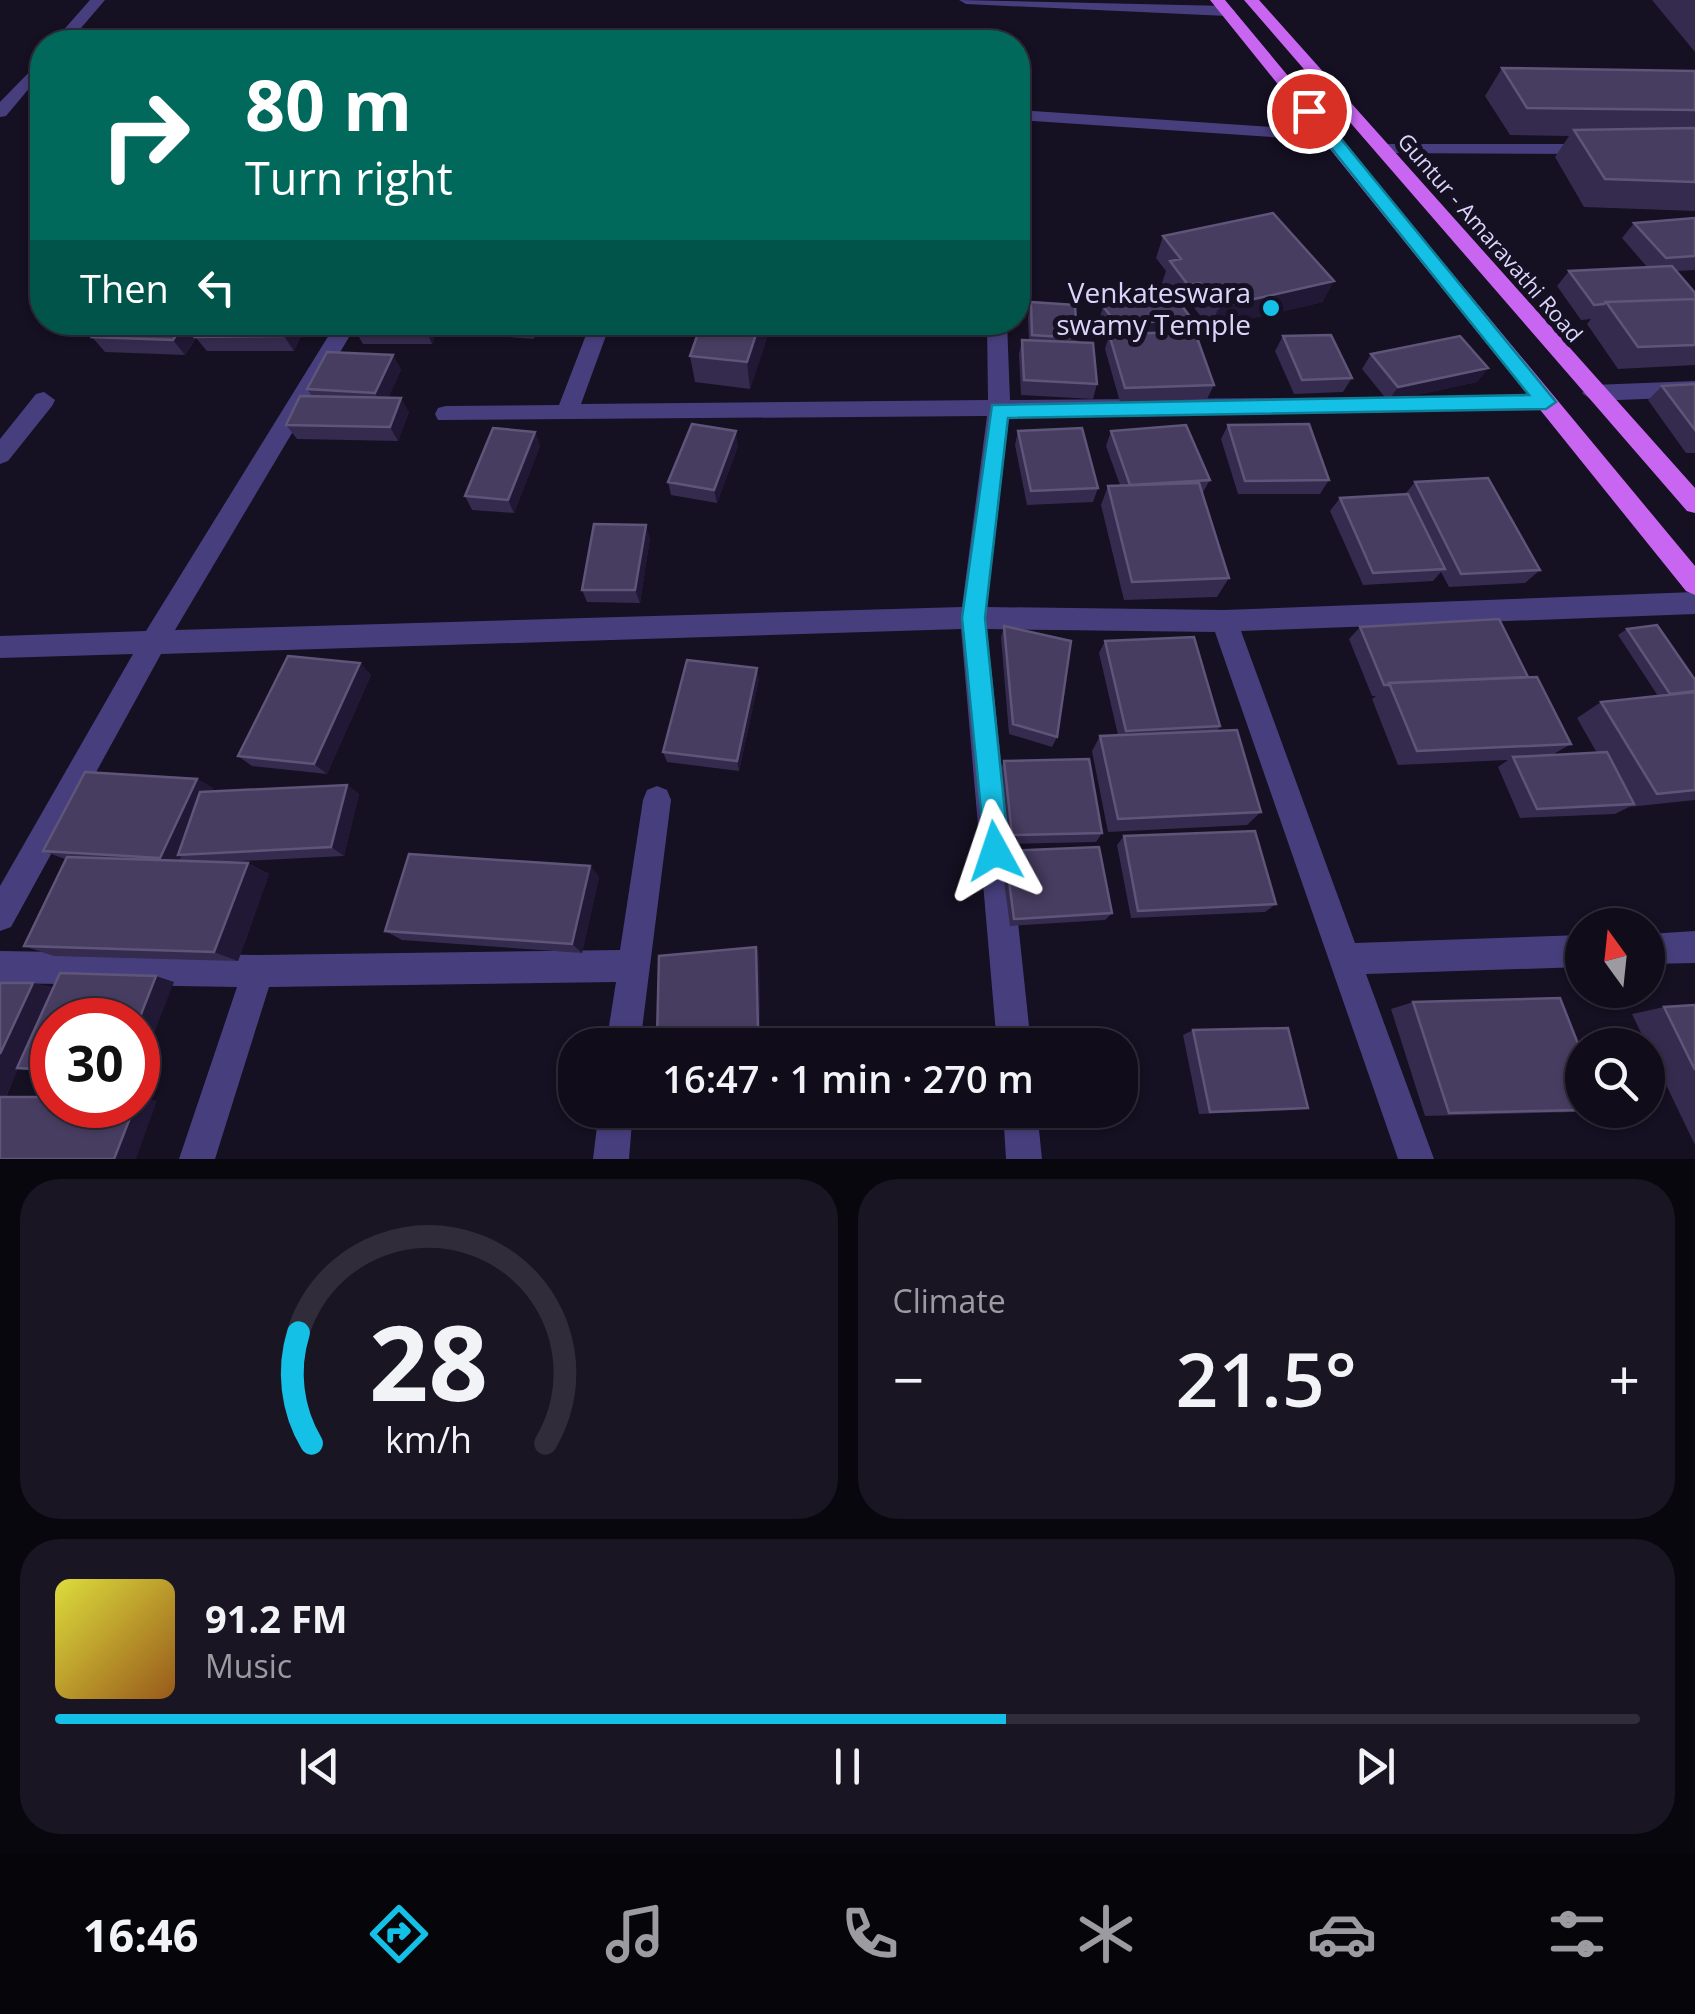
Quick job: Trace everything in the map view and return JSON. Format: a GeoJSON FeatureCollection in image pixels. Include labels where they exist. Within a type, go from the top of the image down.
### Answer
{"type":"FeatureCollection","features":[{"type":"Feature","properties":{"kind":"main road","name":"Guntur - Amaravathi Road"},"geometry":{"type":"LineString","coordinates":[[1251,0],[1593,393],[1695,504]]}},
{"type":"Feature","properties":{"kind":"main road"},"geometry":{"type":"LineString","coordinates":[[1222,6],[1695,584]]}},
{"type":"Feature","properties":{"kind":"street"},"geometry":{"type":"LineString","coordinates":[[72,30],[98,0]]}},
{"type":"Feature","properties":{"kind":"street"},"geometry":{"type":"LineString","coordinates":[[966,0],[1222,6]]}},
{"type":"Feature","properties":{"kind":"street"},"geometry":{"type":"LineString","coordinates":[[0,112],[30,78]]}},
{"type":"Feature","properties":{"kind":"street"},"geometry":{"type":"LineString","coordinates":[[1030,116],[1330,136]]}},
{"type":"Feature","properties":{"kind":"street"},"geometry":{"type":"LineString","coordinates":[[1383,150],[1617,149]]}},
{"type":"Feature","properties":{"kind":"street"},"geometry":{"type":"LineString","coordinates":[[0,916],[152,645],[340,335]]}},
{"type":"Feature","properties":{"kind":"street"},"geometry":{"type":"LineString","coordinates":[[567,413],[596,335]]}},
{"type":"Feature","properties":{"kind":"street"},"geometry":{"type":"LineString","coordinates":[[997,335],[999,410],[974,618],[1012,1028]]}},
{"type":"Feature","properties":{"kind":"street"},"geometry":{"type":"LineString","coordinates":[[1593,393],[1695,389]]}},
{"type":"Feature","properties":{"kind":"street"},"geometry":{"type":"LineString","coordinates":[[0,455],[44,400]]}},
{"type":"Feature","properties":{"kind":"street"},"geometry":{"type":"LineString","coordinates":[[446,414],[1546,402]]}},
{"type":"Feature","properties":{"kind":"street"},"geometry":{"type":"LineString","coordinates":[[0,647],[974,618],[1224,621],[1695,603]]}},
{"type":"Feature","properties":{"kind":"street"},"geometry":{"type":"LineString","coordinates":[[1224,621],[1416,1159]]}},
{"type":"Feature","properties":{"kind":"street"},"geometry":{"type":"LineString","coordinates":[[625,1028],[657,800]]}},
{"type":"Feature","properties":{"kind":"street"},"geometry":{"type":"LineString","coordinates":[[1665,949],[1695,948]]}},
{"type":"Feature","properties":{"kind":"street"},"geometry":{"type":"LineString","coordinates":[[1344,959],[1565,952]]}},
{"type":"Feature","properties":{"kind":"street"},"geometry":{"type":"LineString","coordinates":[[0,967],[258,971],[631,966]]}},
{"type":"Feature","properties":{"kind":"street"},"geometry":{"type":"LineString","coordinates":[[198,1159],[258,971]]}},
{"type":"Feature","properties":{"kind":"street"},"geometry":{"type":"LineString","coordinates":[[611,1159],[614,1128]]}},
{"type":"Feature","properties":{"kind":"street"},"geometry":{"type":"LineString","coordinates":[[1021,1128],[1024,1159]]}},
{"type":"Feature","properties":{"kind":"building"},"geometry":{"type":"Polygon","coordinates":[[[1502,68],[1695,71],[1695,110],[1527,108],[1502,68]]]}},
{"type":"Feature","properties":{"kind":"building"},"geometry":{"type":"Polygon","coordinates":[[[1695,128],[1695,182],[1605,179],[1574,130],[1695,128]]]}},
{"type":"Feature","properties":{"kind":"building"},"geometry":{"type":"Polygon","coordinates":[[[1273,213],[1334,281],[1219,307],[1200,283],[1188,285],[1170,261],[1181,259],[1163,236],[1273,213]]]}},
{"type":"Feature","properties":{"kind":"building"},"geometry":{"type":"Polygon","coordinates":[[[1695,218],[1695,256],[1666,258],[1634,223],[1695,218]]]}},
{"type":"Feature","properties":{"kind":"building"},"geometry":{"type":"Polygon","coordinates":[[[1672,266],[1695,293],[1695,299],[1594,305],[1569,271],[1672,266]]]}},
{"type":"Feature","properties":{"kind":"building"},"geometry":{"type":"Polygon","coordinates":[[[1170,290],[1197,326],[1173,331],[1164,319],[1120,329],[1103,306],[1170,290]]]}},
{"type":"Feature","properties":{"kind":"building"},"geometry":{"type":"Polygon","coordinates":[[[1695,299],[1695,345],[1638,347],[1606,302],[1695,299]]]}},
{"type":"Feature","properties":{"kind":"building"},"geometry":{"type":"Polygon","coordinates":[[[1031,302],[1075,305],[1077,338],[1032,335],[1031,302]]]}},
{"type":"Feature","properties":{"kind":"building"},"geometry":{"type":"Polygon","coordinates":[[[1195,332],[1214,385],[1125,388],[1109,334],[1195,332]]]}},
{"type":"Feature","properties":{"kind":"building"},"geometry":{"type":"Polygon","coordinates":[[[93,335],[176,335],[173,340],[93,335]]]}},
{"type":"Feature","properties":{"kind":"building"},"geometry":{"type":"Polygon","coordinates":[[[196,335],[284,335],[284,336],[196,335]]]}},
{"type":"Feature","properties":{"kind":"building"},"geometry":{"type":"Polygon","coordinates":[[[697,335],[756,335],[747,362],[690,356],[697,335]]]}},
{"type":"Feature","properties":{"kind":"building"},"geometry":{"type":"Polygon","coordinates":[[[1331,335],[1352,378],[1302,380],[1283,336],[1331,335]]]}},
{"type":"Feature","properties":{"kind":"building"},"geometry":{"type":"Polygon","coordinates":[[[1460,336],[1488,368],[1398,387],[1371,354],[1460,336]]]}},
{"type":"Feature","properties":{"kind":"building"},"geometry":{"type":"Polygon","coordinates":[[[1022,340],[1093,343],[1097,384],[1024,380],[1022,340]]]}},
{"type":"Feature","properties":{"kind":"building"},"geometry":{"type":"Polygon","coordinates":[[[327,352],[393,355],[375,393],[307,389],[327,352]]]}},
{"type":"Feature","properties":{"kind":"building"},"geometry":{"type":"Polygon","coordinates":[[[1695,384],[1695,430],[1662,386],[1695,384]]]}},
{"type":"Feature","properties":{"kind":"building"},"geometry":{"type":"Polygon","coordinates":[[[300,396],[401,398],[390,427],[286,425],[300,396]]]}},
{"type":"Feature","properties":{"kind":"building"},"geometry":{"type":"Polygon","coordinates":[[[692,424],[736,431],[714,490],[668,482],[692,424]]]}},
{"type":"Feature","properties":{"kind":"building"},"geometry":{"type":"Polygon","coordinates":[[[1309,424],[1329,480],[1245,481],[1228,425],[1309,424]]]}},
{"type":"Feature","properties":{"kind":"building"},"geometry":{"type":"Polygon","coordinates":[[[1186,425],[1210,480],[1130,485],[1111,431],[1186,425]]]}},
{"type":"Feature","properties":{"kind":"building"},"geometry":{"type":"Polygon","coordinates":[[[493,428],[535,432],[508,500],[465,496],[493,428]]]}},
{"type":"Feature","properties":{"kind":"building"},"geometry":{"type":"Polygon","coordinates":[[[1082,428],[1098,488],[1031,491],[1018,431],[1082,428]]]}},
{"type":"Feature","properties":{"kind":"building"},"geometry":{"type":"Polygon","coordinates":[[[1488,478],[1540,570],[1461,574],[1415,482],[1488,478]]]}},
{"type":"Feature","properties":{"kind":"building"},"geometry":{"type":"Polygon","coordinates":[[[1199,483],[1229,578],[1132,582],[1108,486],[1199,483]]]}},
{"type":"Feature","properties":{"kind":"building"},"geometry":{"type":"Polygon","coordinates":[[[1408,494],[1445,569],[1373,573],[1340,498],[1408,494]]]}},
{"type":"Feature","properties":{"kind":"building"},"geometry":{"type":"Polygon","coordinates":[[[594,524],[646,525],[635,590],[582,590],[594,524]]]}},
{"type":"Feature","properties":{"kind":"building"},"geometry":{"type":"Polygon","coordinates":[[[1499,619],[1528,677],[1384,685],[1360,627],[1499,619]]]}},
{"type":"Feature","properties":{"kind":"building"},"geometry":{"type":"Polygon","coordinates":[[[1657,625],[1695,680],[1695,691],[1670,694],[1627,629],[1657,625]]]}},
{"type":"Feature","properties":{"kind":"building"},"geometry":{"type":"Polygon","coordinates":[[[1004,626],[1071,641],[1057,737],[1013,724],[1004,626]]]}},
{"type":"Feature","properties":{"kind":"building"},"geometry":{"type":"Polygon","coordinates":[[[1194,637],[1220,726],[1126,731],[1105,641],[1194,637]]]}},
{"type":"Feature","properties":{"kind":"building"},"geometry":{"type":"Polygon","coordinates":[[[288,656],[360,663],[314,764],[238,756],[288,656]]]}},
{"type":"Feature","properties":{"kind":"building"},"geometry":{"type":"Polygon","coordinates":[[[687,660],[757,668],[737,761],[663,752],[687,660]]]}},
{"type":"Feature","properties":{"kind":"building"},"geometry":{"type":"Polygon","coordinates":[[[1537,677],[1571,744],[1417,751],[1389,683],[1537,677]]]}},
{"type":"Feature","properties":{"kind":"building"},"geometry":{"type":"Polygon","coordinates":[[[1695,692],[1695,790],[1657,794],[1601,702],[1695,692]]]}},
{"type":"Feature","properties":{"kind":"building"},"geometry":{"type":"Polygon","coordinates":[[[1237,730],[1261,812],[1118,819],[1100,736],[1237,730]]]}},
{"type":"Feature","properties":{"kind":"building"},"geometry":{"type":"Polygon","coordinates":[[[1607,752],[1634,804],[1537,809],[1513,757],[1607,752]]]}},
{"type":"Feature","properties":{"kind":"building"},"geometry":{"type":"Polygon","coordinates":[[[1089,759],[1102,833],[1012,835],[1004,761],[1089,759]]]}},
{"type":"Feature","properties":{"kind":"building"},"geometry":{"type":"Polygon","coordinates":[[[85,772],[197,779],[160,858],[43,851],[85,772]]]}},
{"type":"Feature","properties":{"kind":"building"},"geometry":{"type":"Polygon","coordinates":[[[347,785],[331,847],[178,855],[200,792],[347,785]]]}},
{"type":"Feature","properties":{"kind":"building"},"geometry":{"type":"Polygon","coordinates":[[[1255,831],[1276,904],[1138,911],[1124,836],[1255,831]]]}},
{"type":"Feature","properties":{"kind":"building"},"geometry":{"type":"Polygon","coordinates":[[[1099,847],[1112,913],[1014,919],[1005,851],[1099,847]]]}},
{"type":"Feature","properties":{"kind":"building"},"geometry":{"type":"Polygon","coordinates":[[[409,854],[590,866],[572,944],[385,931],[409,854]]]}},
{"type":"Feature","properties":{"kind":"building"},"geometry":{"type":"Polygon","coordinates":[[[67,857],[248,863],[214,952],[24,946],[67,857]]]}},
{"type":"Feature","properties":{"kind":"building"},"geometry":{"type":"Polygon","coordinates":[[[756,947],[758,1028],[657,1028],[659,956],[756,947]]]}},
{"type":"Feature","properties":{"kind":"building"},"geometry":{"type":"Polygon","coordinates":[[[60,973],[156,976],[147,998],[49,998],[60,973]]]}},
{"type":"Feature","properties":{"kind":"building"},"geometry":{"type":"Polygon","coordinates":[[[0,983],[33,983],[0,1054],[0,983]]]}},
{"type":"Feature","properties":{"kind":"building"},"geometry":{"type":"Polygon","coordinates":[[[1560,998],[1572,1028],[1565,1028],[1565,1110],[1449,1113],[1413,1002],[1560,998]]]}},
{"type":"Feature","properties":{"kind":"building"},"geometry":{"type":"Polygon","coordinates":[[[1695,1005],[1695,1070],[1664,1008],[1695,1005]]]}},
{"type":"Feature","properties":{"kind":"building"},"geometry":{"type":"Polygon","coordinates":[[[1288,1028],[1308,1108],[1210,1112],[1193,1030],[1288,1028]]]}},
{"type":"Feature","properties":{"kind":"building"},"geometry":{"type":"Polygon","coordinates":[[[30,1039],[30,1069],[17,1068],[30,1039]]]}},
{"type":"Feature","properties":{"kind":"building"},"geometry":{"type":"Polygon","coordinates":[[[0,1097],[30,1097],[30,1128],[126,1128],[114,1159],[0,1159],[0,1097]]]}},
{"type":"Feature","properties":{"kind":"place","name":"Venkateswara swamy Temple"},"geometry":{"type":"Point","coordinates":[1271,308]}},
{"type":"Feature","properties":{"kind":"route"},"geometry":{"type":"LineString","coordinates":[[995,851],[974,618],[999,410],[1546,402],[1309,111]]}}]}
